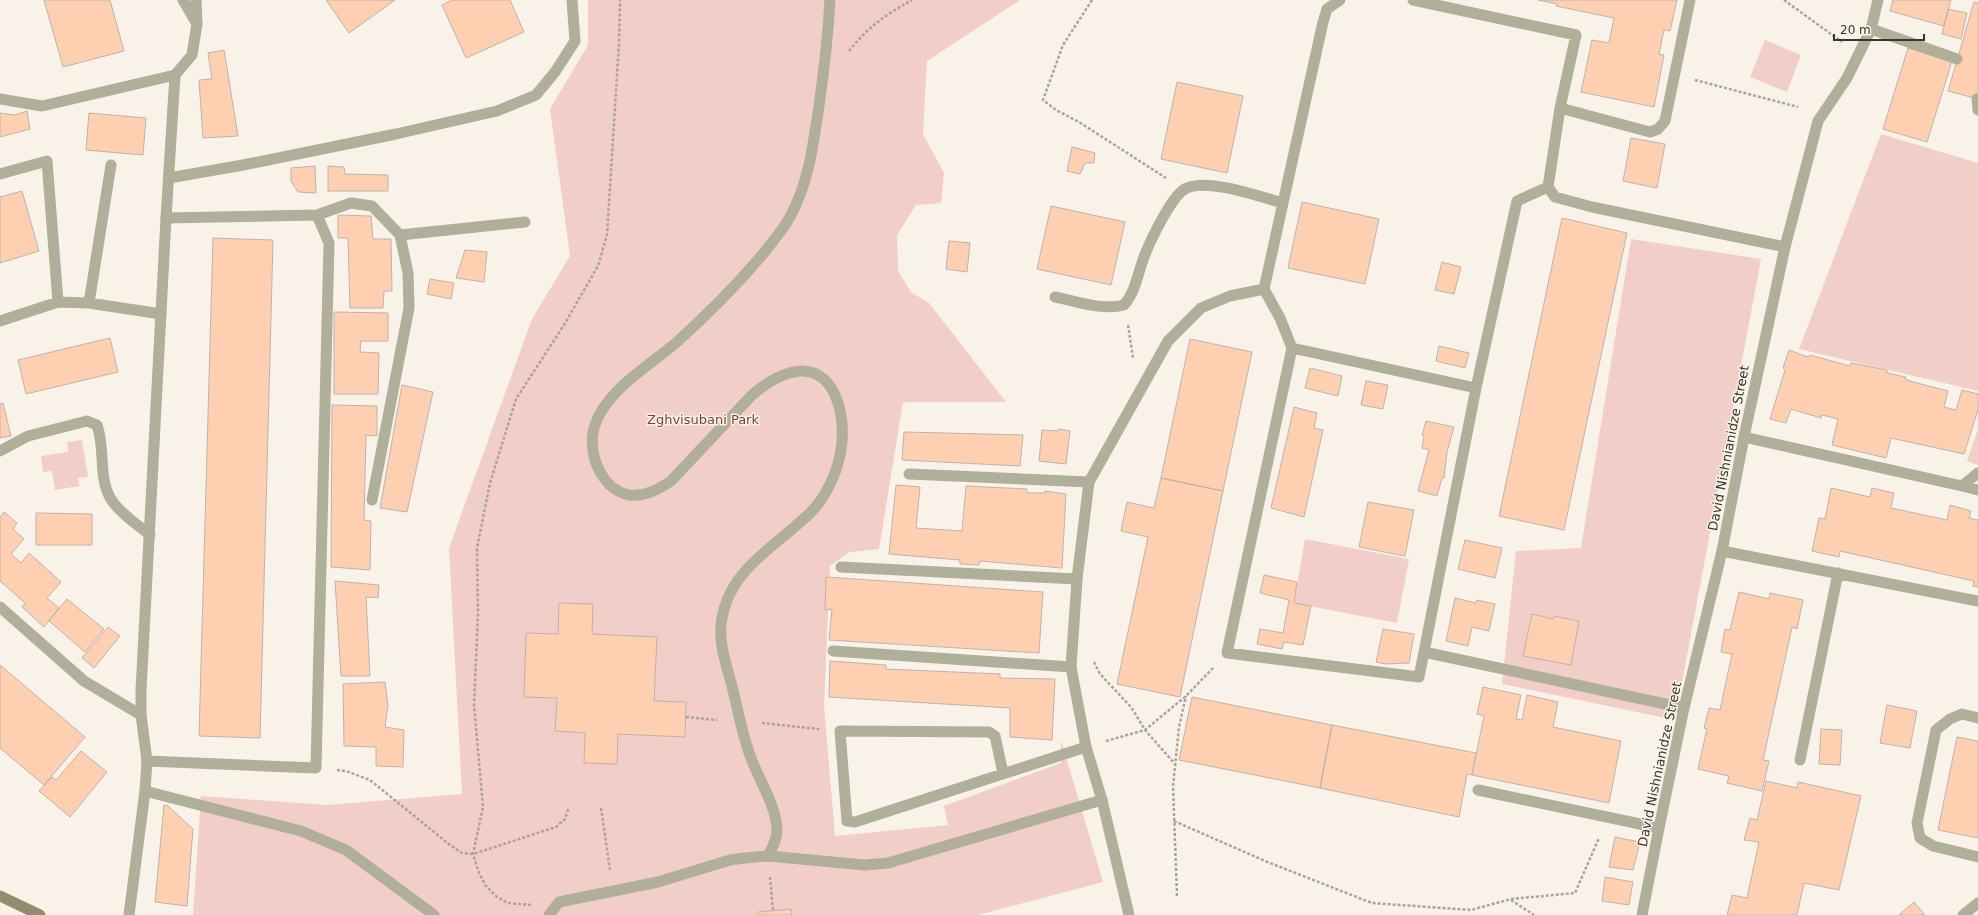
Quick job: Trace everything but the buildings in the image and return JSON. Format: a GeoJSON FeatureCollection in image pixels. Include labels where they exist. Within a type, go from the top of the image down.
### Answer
{"type":"FeatureCollection","features":[{"type":"Feature","properties":{"kind":"main road"},"geometry":{"type":"LineString","coordinates":[[0,896],[40,915]]}},
{"type":"Feature","properties":{"kind":"street"},"geometry":{"type":"LineString","coordinates":[[183,0],[197,24]]}},
{"type":"Feature","properties":{"kind":"street"},"geometry":{"type":"LineString","coordinates":[[129,915],[145,791],[147,761],[140,715],[168,178],[176,75],[192,55],[197,24],[196,0]]}},
{"type":"Feature","properties":{"kind":"street"},"geometry":{"type":"LineString","coordinates":[[168,178],[243,165],[497,111],[536,95],[575,41],[572,0]]}},
{"type":"Feature","properties":{"kind":"street"},"geometry":{"type":"LineString","coordinates":[[768,856],[776,839],[777,829],[771,804],[750,757],[740,721],[722,645],[722,611],[728,595],[754,560],[811,512],[822,498],[834,474],[841,454],[843,429],[840,407],[837,400],[826,381],[816,374],[802,371],[783,375],[766,384],[752,395],[671,481],[658,489],[641,495],[629,494],[614,488],[599,470],[593,456],[591,444],[594,426],[606,403],[625,384],[675,344],[736,287],[789,218],[802,192],[811,162],[824,69],[830,0]]}},
{"type":"Feature","properties":{"kind":"street"},"geometry":{"type":"LineString","coordinates":[[1340,0],[1327,9],[1322,22],[1264,289],[1280,318],[1292,348],[1227,653],[1419,677],[1476,388],[1517,201],[1548,187]]}},
{"type":"Feature","properties":{"kind":"street"},"geometry":{"type":"LineString","coordinates":[[1413,0],[1576,35],[1560,108],[1548,187],[1555,196],[1592,208],[1786,248]]}},
{"type":"Feature","properties":{"kind":"street"},"geometry":{"type":"LineString","coordinates":[[1560,108],[1650,132],[1658,129],[1665,121],[1690,0]]}},
{"type":"Feature","properties":{"kind":"street","name":"David Nishnianidze Street"},"geometry":{"type":"LineString","coordinates":[[1642,915],[1684,708],[1722,551],[1744,437],[1786,248],[1818,121],[1847,78],[1870,29],[1878,0]]}},
{"type":"Feature","properties":{"kind":"street"},"geometry":{"type":"LineString","coordinates":[[1870,29],[1957,59]]}},
{"type":"Feature","properties":{"kind":"street"},"geometry":{"type":"LineString","coordinates":[[0,99],[42,106],[176,75]]}},
{"type":"Feature","properties":{"kind":"street"},"geometry":{"type":"LineString","coordinates":[[0,174],[47,161],[58,302]]}},
{"type":"Feature","properties":{"kind":"street"},"geometry":{"type":"LineString","coordinates":[[89,303],[111,165]]}},
{"type":"Feature","properties":{"kind":"street"},"geometry":{"type":"LineString","coordinates":[[1055,297],[1116,308],[1124,305],[1134,289],[1146,252],[1167,211],[1182,191],[1199,185],[1224,187],[1283,203]]}},
{"type":"Feature","properties":{"kind":"street"},"geometry":{"type":"LineString","coordinates":[[166,218],[317,215],[351,203],[372,206],[400,235],[408,273],[409,308],[372,500]]}},
{"type":"Feature","properties":{"kind":"street"},"geometry":{"type":"LineString","coordinates":[[147,761],[316,768],[329,244],[317,215]]}},
{"type":"Feature","properties":{"kind":"street"},"geometry":{"type":"LineString","coordinates":[[400,235],[525,222]]}},
{"type":"Feature","properties":{"kind":"street"},"geometry":{"type":"LineString","coordinates":[[1129,915],[1102,800],[1086,747],[1071,667],[1077,579],[1089,482],[1168,341],[1201,308],[1230,296],[1264,289]]}},
{"type":"Feature","properties":{"kind":"street"},"geometry":{"type":"LineString","coordinates":[[0,321],[58,302],[89,303],[161,314]]}},
{"type":"Feature","properties":{"kind":"street"},"geometry":{"type":"LineString","coordinates":[[1292,348],[1476,388]]}},
{"type":"Feature","properties":{"kind":"street"},"geometry":{"type":"LineString","coordinates":[[0,451],[28,436],[87,421],[97,425],[100,434],[104,481],[113,502],[150,535]]}},
{"type":"Feature","properties":{"kind":"street"},"geometry":{"type":"LineString","coordinates":[[1744,437],[1978,490]]}},
{"type":"Feature","properties":{"kind":"street"},"geometry":{"type":"LineString","coordinates":[[1962,486],[1978,473]]}},
{"type":"Feature","properties":{"kind":"street"},"geometry":{"type":"LineString","coordinates":[[909,474],[1089,482]]}},
{"type":"Feature","properties":{"kind":"street"},"geometry":{"type":"LineString","coordinates":[[1722,551],[1978,601]]}},
{"type":"Feature","properties":{"kind":"street"},"geometry":{"type":"LineString","coordinates":[[842,567],[1077,579]]}},
{"type":"Feature","properties":{"kind":"street"},"geometry":{"type":"LineString","coordinates":[[1800,760],[1838,573]]}},
{"type":"Feature","properties":{"kind":"street"},"geometry":{"type":"LineString","coordinates":[[0,607],[84,681],[140,715]]}},
{"type":"Feature","properties":{"kind":"street"},"geometry":{"type":"LineString","coordinates":[[833,651],[1071,667]]}},
{"type":"Feature","properties":{"kind":"street"},"geometry":{"type":"LineString","coordinates":[[1424,652],[1684,708]]}},
{"type":"Feature","properties":{"kind":"street"},"geometry":{"type":"LineString","coordinates":[[1978,718],[1962,714],[1950,719],[1936,730],[1917,823],[1920,838],[1933,846],[1978,857]]}},
{"type":"Feature","properties":{"kind":"street"},"geometry":{"type":"LineString","coordinates":[[1003,772],[995,736],[989,732],[840,731],[847,821],[855,822],[1003,772],[1086,747]]}},
{"type":"Feature","properties":{"kind":"street"},"geometry":{"type":"LineString","coordinates":[[1478,790],[1608,819],[1659,828]]}},
{"type":"Feature","properties":{"kind":"street"},"geometry":{"type":"LineString","coordinates":[[145,791],[301,831],[318,837],[346,850],[434,915]]}},
{"type":"Feature","properties":{"kind":"street"},"geometry":{"type":"LineString","coordinates":[[549,915],[559,902],[658,882],[730,860],[768,856],[865,865],[888,863],[1102,800]]}},
{"type":"Feature","properties":{"kind":"street"},"geometry":{"type":"LineString","coordinates":[[1963,915],[1978,903]]}},
{"type":"Feature","properties":{"kind":"path"},"geometry":{"type":"LineString","coordinates":[[559,902],[526,905],[508,903],[497,897],[483,879],[473,854],[483,808],[474,705],[478,614],[477,548],[490,482],[516,399],[564,325],[598,266],[607,235],[619,43],[620,0]]}},
{"type":"Feature","properties":{"kind":"path"},"geometry":{"type":"LineString","coordinates":[[824,69],[844,58],[861,35],[876,22],[912,0]]}},
{"type":"Feature","properties":{"kind":"path"},"geometry":{"type":"LineString","coordinates":[[1092,0],[1063,45],[1043,100],[1056,110],[1152,168]]}},
{"type":"Feature","properties":{"kind":"path"},"geometry":{"type":"LineString","coordinates":[[1784,0],[1858,55]]}},
{"type":"Feature","properties":{"kind":"path"},"geometry":{"type":"LineString","coordinates":[[1675,74],[1798,107]]}},
{"type":"Feature","properties":{"kind":"path"},"geometry":{"type":"LineString","coordinates":[[1128,324],[1133,361]]}},
{"type":"Feature","properties":{"kind":"path"},"geometry":{"type":"LineString","coordinates":[[1086,747],[1145,730],[1186,696],[1227,653]]}},
{"type":"Feature","properties":{"kind":"path"},"geometry":{"type":"LineString","coordinates":[[1094,661],[1100,674],[1131,707],[1145,730],[1175,764]]}},
{"type":"Feature","properties":{"kind":"path"},"geometry":{"type":"LineString","coordinates":[[1177,896],[1173,786],[1179,727],[1186,696]]}},
{"type":"Feature","properties":{"kind":"path"},"geometry":{"type":"LineString","coordinates":[[316,768],[346,771],[370,780],[462,853],[473,854],[556,827],[565,819],[569,807]]}},
{"type":"Feature","properties":{"kind":"path"},"geometry":{"type":"LineString","coordinates":[[601,808],[613,890]]}},
{"type":"Feature","properties":{"kind":"path"},"geometry":{"type":"LineString","coordinates":[[1174,821],[1265,862],[1372,903],[1471,910],[1511,899],[1575,893],[1608,819]]}},
{"type":"Feature","properties":{"kind":"path"},"geometry":{"type":"LineString","coordinates":[[768,856],[773,910]]}},
{"type":"Feature","properties":{"kind":"path"},"geometry":{"type":"LineString","coordinates":[[1511,899],[1534,915]]}},
{"type":"Feature","properties":{"kind":"green space","name":"Zghvisubani Park"},"geometry":{"type":"Polygon","coordinates":[[[588,0],[1020,0],[927,61],[923,134],[944,173],[941,203],[916,205],[897,235],[898,271],[911,292],[929,303],[1006,402],[903,402],[879,549],[850,552],[830,566],[824,705],[835,836],[948,825],[944,806],[1061,763],[1061,740],[1103,882],[978,915],[193,915],[201,796],[327,805],[462,794],[449,548],[532,319],[570,256],[550,109],[588,45],[588,0]]]}},
{"type":"Feature","properties":{"kind":"green space"},"geometry":{"type":"Polygon","coordinates":[[[1765,40],[1801,55],[1787,92],[1750,77],[1765,40]]]}},
{"type":"Feature","properties":{"kind":"green space"},"geometry":{"type":"Polygon","coordinates":[[[1881,134],[1978,163],[1978,391],[1799,349],[1881,134]]]}},
{"type":"Feature","properties":{"kind":"green space"},"geometry":{"type":"Polygon","coordinates":[[[1631,239],[1761,259],[1675,720],[1502,684],[1516,551],[1581,548],[1631,239]]]}},
{"type":"Feature","properties":{"kind":"green space"},"geometry":{"type":"Polygon","coordinates":[[[1978,429],[1978,465],[1967,461],[1978,429]]]}},
{"type":"Feature","properties":{"kind":"green space"},"geometry":{"type":"Polygon","coordinates":[[[82,440],[88,477],[78,478],[79,486],[55,490],[52,471],[43,472],[41,456],[68,452],[67,442],[82,440]]]}},
{"type":"Feature","properties":{"kind":"green space"},"geometry":{"type":"Polygon","coordinates":[[[1305,539],[1409,559],[1397,623],[1294,603],[1305,539]]]}}]}
